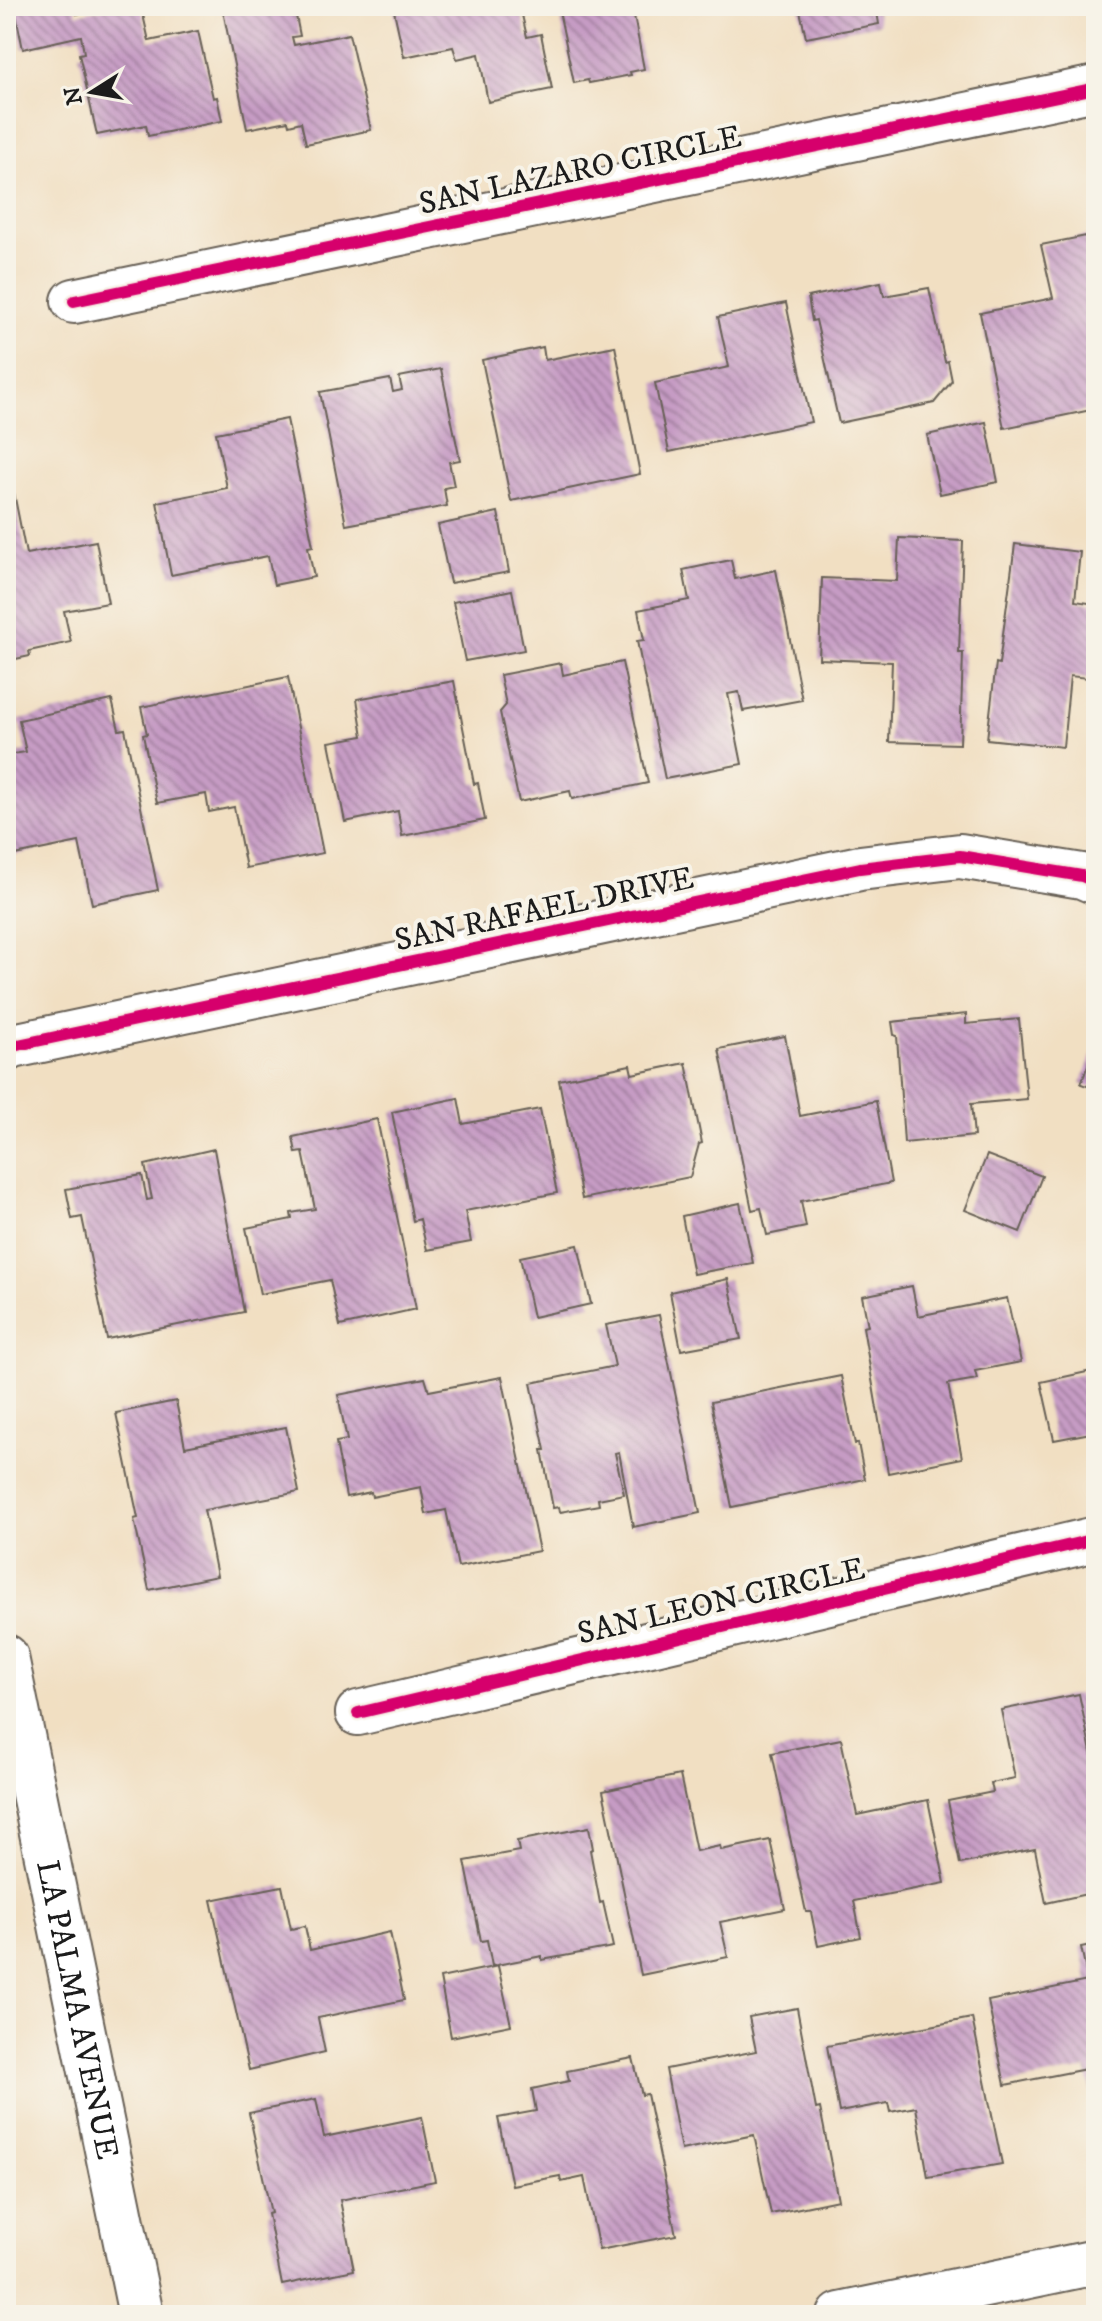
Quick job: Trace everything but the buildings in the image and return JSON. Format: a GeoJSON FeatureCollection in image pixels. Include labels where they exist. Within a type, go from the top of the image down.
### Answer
{"type":"FeatureCollection","features":[{"type":"Feature","properties":{"kind":"street","name":"SAN LAZARO CIRCLE"},"geometry":{"type":"LineString","coordinates":[[74,301],[1096,88]]}},
{"type":"Feature","properties":{"kind":"street","name":"SAN RAFAEL DRIVE"},"geometry":{"type":"LineString","coordinates":[[6,1050],[13,1046],[860,868],[960,856],[1082,876],[1096,882]]}},
{"type":"Feature","properties":{"kind":"street","name":"SAN LEON CIRCLE"},"geometry":{"type":"LineString","coordinates":[[358,1713],[1096,1539]]}},
{"type":"Feature","properties":{"kind":"street","name":"LA PALMA AVENUE"},"geometry":{"type":"LineString","coordinates":[[6,1657],[141,2315]]}},
{"type":"Feature","properties":{"kind":"street"},"geometry":{"type":"LineString","coordinates":[[840,2315],[1096,2262]]}},
{"type":"Feature","properties":{"kind":"cycle path"},"geometry":{"type":"LineString","coordinates":[[74,301],[1096,88]]}},
{"type":"Feature","properties":{"kind":"cycle path"},"geometry":{"type":"LineString","coordinates":[[6,1050],[13,1046],[860,868],[960,856],[1082,876],[1096,882]]}},
{"type":"Feature","properties":{"kind":"cycle path"},"geometry":{"type":"LineString","coordinates":[[358,1713],[1096,1539]]}}]}
